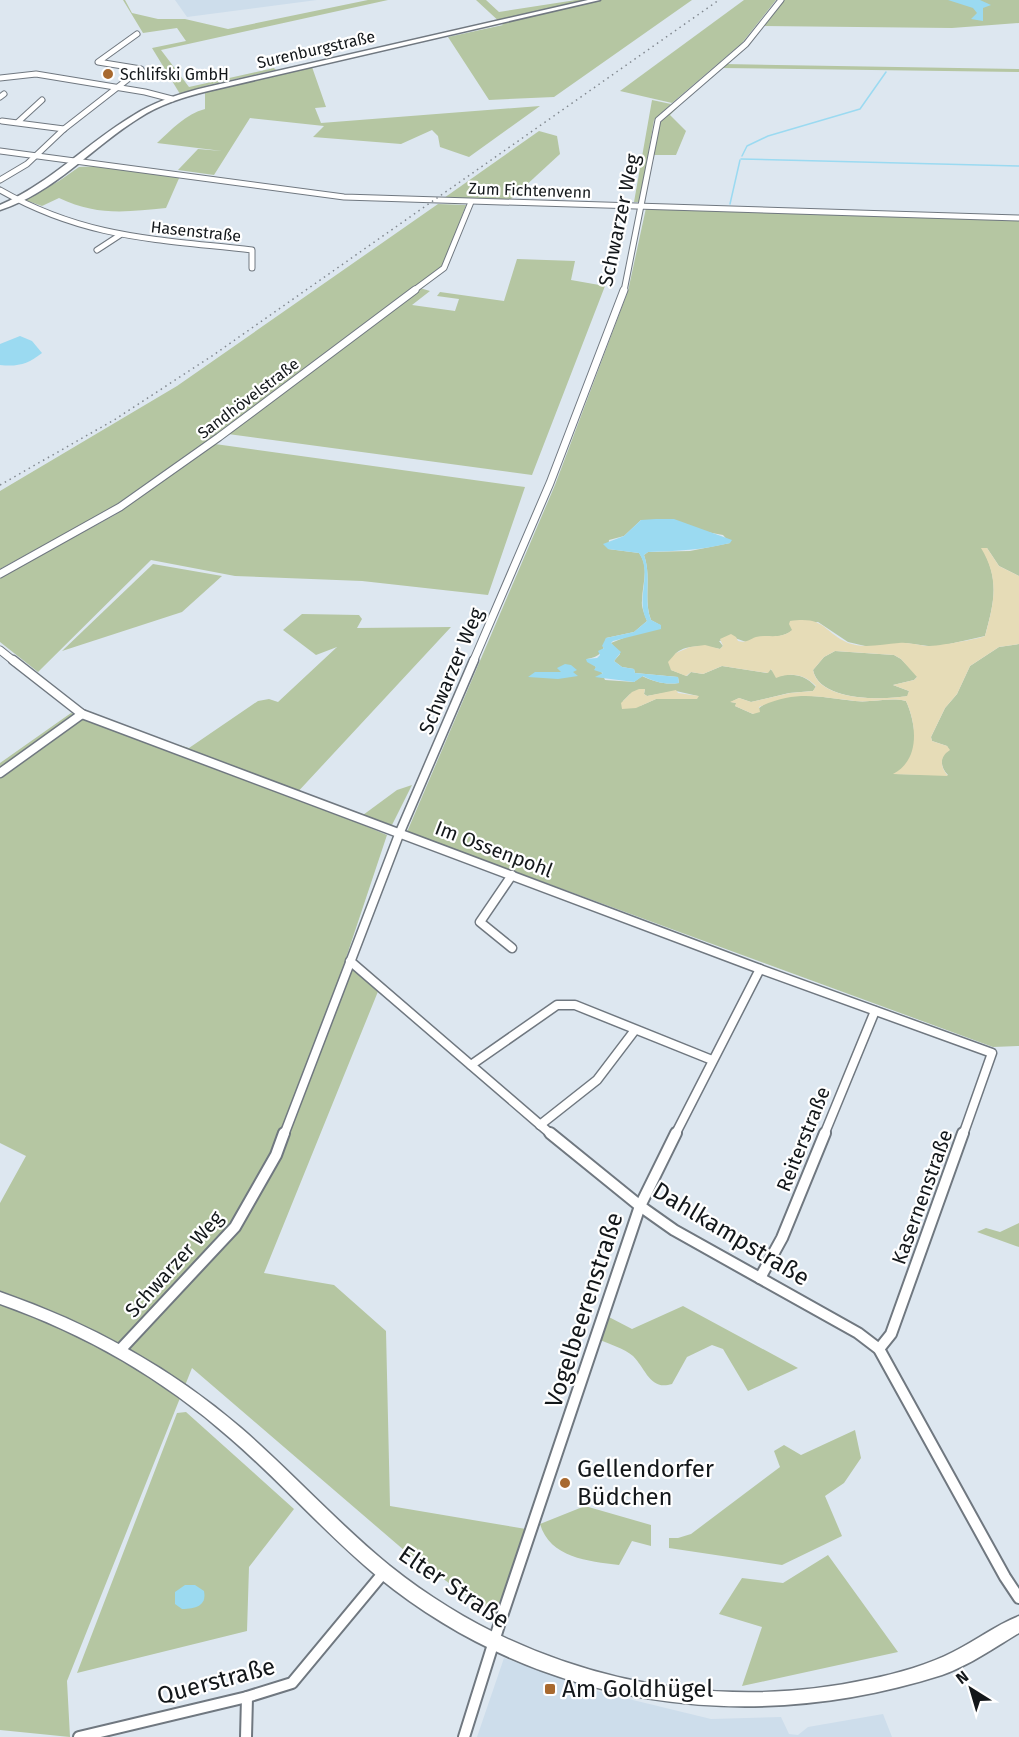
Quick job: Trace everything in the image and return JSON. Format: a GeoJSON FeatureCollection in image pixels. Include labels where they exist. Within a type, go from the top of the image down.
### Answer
{"type":"FeatureCollection","features":[{"type":"Feature","properties":{"kind":"street","name":"Surenburgstraße"},"geometry":{"type":"LineString","coordinates":[[0,208],[20,200],[51,182],[127,122],[172,99],[597,0]]}},
{"type":"Feature","properties":{"kind":"street","name":"Schwarzer Weg"},"geometry":{"type":"LineString","coordinates":[[121,1349],[235,1227],[276,1155],[400,832],[439,745],[566,442],[590,373],[624,291],[658,120],[746,44],[781,0]]}},
{"type":"Feature","properties":{"kind":"street"},"geometry":{"type":"LineString","coordinates":[[0,180],[27,164],[64,129],[141,69],[98,62],[137,34]]}},
{"type":"Feature","properties":{"kind":"street"},"geometry":{"type":"LineString","coordinates":[[0,78],[36,74],[118,87],[172,99]]}},
{"type":"Feature","properties":{"kind":"street"},"geometry":{"type":"LineString","coordinates":[[18,122],[42,100]]}},
{"type":"Feature","properties":{"kind":"street"},"geometry":{"type":"LineString","coordinates":[[2,121],[64,129]]}},
{"type":"Feature","properties":{"kind":"street","name":"Zum Fichtenvenn"},"geometry":{"type":"LineString","coordinates":[[0,151],[344,197],[1019,218]]}},
{"type":"Feature","properties":{"kind":"street","name":"Hasenstraße"},"geometry":{"type":"LineString","coordinates":[[0,190],[67,222],[120,235],[152,241],[252,250],[252,268]]}},
{"type":"Feature","properties":{"kind":"street","name":"Sandhövelstraße"},"geometry":{"type":"LineString","coordinates":[[0,574],[120,507],[444,268],[471,202]]}},
{"type":"Feature","properties":{"kind":"street"},"geometry":{"type":"LineString","coordinates":[[98,250],[120,235]]}},
{"type":"Feature","properties":{"kind":"street","name":"Im Ossenpohl"},"geometry":{"type":"LineString","coordinates":[[0,650],[82,714],[760,969],[992,1053]]}},
{"type":"Feature","properties":{"kind":"street"},"geometry":{"type":"LineString","coordinates":[[0,773],[82,714]]}},
{"type":"Feature","properties":{"kind":"street"},"geometry":{"type":"LineString","coordinates":[[512,875],[480,922],[512,948]]}},
{"type":"Feature","properties":{"kind":"street","name":"Dahlkampstraße"},"geometry":{"type":"LineString","coordinates":[[350,961],[540,1125],[640,1206],[674,1230],[858,1333],[879,1349],[1005,1577],[1019,1598]]}},
{"type":"Feature","properties":{"kind":"street","name":"Vogelbeerenstraße"},"geometry":{"type":"LineString","coordinates":[[494,1644],[640,1206],[760,969]]}},
{"type":"Feature","properties":{"kind":"street"},"geometry":{"type":"LineString","coordinates":[[471,1065],[557,1005],[575,1005],[712,1060]]}},
{"type":"Feature","properties":{"kind":"street","name":"Reiterstraße"},"geometry":{"type":"LineString","coordinates":[[760,1278],[782,1238],[875,1011]]}},
{"type":"Feature","properties":{"kind":"street"},"geometry":{"type":"LineString","coordinates":[[540,1125],[597,1080],[635,1030]]}},
{"type":"Feature","properties":{"kind":"street","name":"Kasernenstraße"},"geometry":{"type":"LineString","coordinates":[[879,1349],[891,1334],[992,1053]]}},
{"type":"Feature","properties":{"kind":"street","name":"Elter Straße"},"geometry":{"type":"LineString","coordinates":[[0,1298],[39,1310],[121,1349],[172,1383],[235,1432],[385,1571],[465,1630],[553,1671],[599,1686],[680,1702],[759,1705],[842,1696],[894,1684],[944,1666],[1019,1624]]}},
{"type":"Feature","properties":{"kind":"street","name":"Querstraße"},"geometry":{"type":"LineString","coordinates":[[79,1737],[247,1697],[292,1683],[385,1571]]}},
{"type":"Feature","properties":{"kind":"street"},"geometry":{"type":"LineString","coordinates":[[464,1737],[494,1644]]}},
{"type":"Feature","properties":{"kind":"street"},"geometry":{"type":"LineString","coordinates":[[246,1737],[247,1697]]}},
{"type":"Feature","properties":{"kind":"shaded area"},"geometry":{"type":"Polygon","coordinates":[[[175,0],[317,0],[187,17],[175,0]]]}},
{"type":"Feature","properties":{"kind":"shaded area"},"geometry":{"type":"Polygon","coordinates":[[[504,1658],[600,1692],[711,1719],[781,1717],[789,1734],[798,1735],[808,1727],[883,1714],[892,1737],[477,1737],[504,1658]]]}},
{"type":"Feature","properties":{"kind":"green space"},"geometry":{"type":"Polygon","coordinates":[[[123,0],[132,13],[158,19],[185,19],[228,29],[368,0],[388,0],[161,50],[189,87],[274,68],[276,70],[208,85],[180,94],[152,48],[186,41],[177,28],[143,33],[123,0]]]}},
{"type":"Feature","properties":{"kind":"green space"},"geometry":{"type":"Polygon","coordinates":[[[476,0],[486,0],[499,12],[576,0],[692,0],[554,97],[489,100],[448,37],[503,25],[476,0]]]}},
{"type":"Feature","properties":{"kind":"green space"},"geometry":{"type":"Polygon","coordinates":[[[744,0],[776,0],[742,43],[672,103],[620,91],[744,0]]]}},
{"type":"Feature","properties":{"kind":"green space"},"geometry":{"type":"Polygon","coordinates":[[[784,0],[1019,0],[1019,23],[952,28],[763,26],[784,0]]]}},
{"type":"Feature","properties":{"kind":"green space"},"geometry":{"type":"Polygon","coordinates":[[[724,64],[1019,69],[1019,72],[721,68],[724,64]]]}},
{"type":"Feature","properties":{"kind":"green space"},"geometry":{"type":"Polygon","coordinates":[[[312,67],[326,107],[315,108],[321,123],[540,106],[469,157],[440,147],[438,136],[432,130],[401,144],[313,137],[324,126],[250,118],[214,175],[178,170],[198,149],[222,151],[157,143],[185,119],[205,109],[205,92],[312,67]]]}},
{"type":"Feature","properties":{"kind":"green space"},"geometry":{"type":"Polygon","coordinates":[[[652,100],[671,104],[654,120],[640,202],[634,202],[652,100]]]}},
{"type":"Feature","properties":{"kind":"green space"},"geometry":{"type":"Polygon","coordinates":[[[676,105],[678,107],[670,115],[686,131],[676,155],[654,155],[660,120],[676,105]]]}},
{"type":"Feature","properties":{"kind":"green space"},"geometry":{"type":"Polygon","coordinates":[[[539,131],[557,136],[560,154],[510,200],[444,198],[539,131]]]}},
{"type":"Feature","properties":{"kind":"green space"},"geometry":{"type":"Polygon","coordinates":[[[100,166],[180,176],[166,208],[112,211],[86,208],[59,198],[42,206],[25,200],[79,167],[100,166]]]}},
{"type":"Feature","properties":{"kind":"green space"},"geometry":{"type":"Polygon","coordinates":[[[438,204],[466,205],[443,266],[215,436],[107,511],[0,569],[0,491],[177,386],[438,204]]]}},
{"type":"Feature","properties":{"kind":"green space"},"geometry":{"type":"Polygon","coordinates":[[[646,208],[1019,220],[1019,576],[999,566],[987,548],[982,548],[991,571],[994,592],[985,636],[936,647],[905,643],[865,646],[848,642],[818,622],[792,626],[793,630],[776,637],[746,642],[735,638],[719,641],[723,646],[720,649],[696,647],[681,650],[675,654],[671,670],[687,676],[691,672],[703,674],[722,666],[767,673],[770,669],[779,676],[803,677],[816,687],[813,691],[789,693],[751,702],[739,698],[731,702],[737,703],[735,706],[753,714],[763,705],[788,696],[815,696],[861,701],[906,701],[914,729],[914,751],[909,763],[895,774],[948,775],[943,769],[942,758],[949,750],[947,746],[932,741],[931,737],[945,708],[957,694],[970,666],[999,647],[1019,644],[1019,1046],[993,1047],[407,832],[555,485],[628,291],[646,208]],[[641,520],[624,536],[609,540],[608,549],[639,553],[645,570],[642,603],[647,621],[634,632],[606,638],[601,653],[587,659],[596,667],[595,669],[601,671],[605,680],[634,682],[642,676],[669,684],[679,683],[678,677],[635,673],[634,669],[622,667],[614,661],[620,654],[611,643],[631,635],[661,628],[651,620],[649,612],[644,555],[648,552],[690,551],[730,543],[723,535],[641,520]],[[645,689],[630,694],[623,701],[640,706],[656,699],[696,699],[698,696],[676,691],[647,696],[644,694],[645,689]]]}},
{"type":"Feature","properties":{"kind":"green space"},"geometry":{"type":"Polygon","coordinates":[[[517,259],[575,261],[571,280],[605,286],[532,475],[228,434],[420,288],[430,291],[412,305],[455,311],[459,299],[437,296],[440,292],[504,301],[517,259]]]}},
{"type":"Feature","properties":{"kind":"green space"},"geometry":{"type":"Polygon","coordinates":[[[215,444],[525,487],[488,595],[362,581],[235,576],[151,560],[38,672],[0,642],[0,577],[115,515],[215,444]]]}},
{"type":"Feature","properties":{"kind":"green space"},"geometry":{"type":"Polygon","coordinates":[[[153,564],[222,576],[182,612],[62,651],[153,564]]]}},
{"type":"Feature","properties":{"kind":"green space"},"geometry":{"type":"Polygon","coordinates":[[[302,614],[359,615],[362,619],[357,628],[451,627],[294,796],[387,835],[345,961],[379,989],[264,1273],[334,1285],[386,1331],[390,1506],[526,1529],[497,1618],[405,1551],[192,1368],[67,1681],[70,1737],[0,1730],[0,1203],[26,1156],[0,1143],[0,763],[71,713],[189,748],[258,701],[269,699],[278,702],[337,647],[316,655],[283,630],[302,614]]]}},
{"type":"Feature","properties":{"kind":"green space"},"geometry":{"type":"Polygon","coordinates":[[[835,651],[894,655],[918,676],[914,680],[893,685],[909,691],[908,696],[869,698],[840,693],[827,688],[818,680],[813,670],[824,657],[835,651]]]}},
{"type":"Feature","properties":{"kind":"green space"},"geometry":{"type":"Polygon","coordinates":[[[412,785],[392,825],[363,815],[397,790],[412,785]]]}},
{"type":"Feature","properties":{"kind":"green space"},"geometry":{"type":"Polygon","coordinates":[[[1019,1223],[1019,1247],[977,1232],[986,1228],[1000,1232],[1019,1223]]]}},
{"type":"Feature","properties":{"kind":"green space"},"geometry":{"type":"Polygon","coordinates":[[[683,1306],[798,1368],[748,1391],[723,1349],[712,1345],[687,1357],[672,1384],[658,1384],[649,1378],[630,1353],[598,1339],[605,1315],[632,1329],[683,1306]]]}},
{"type":"Feature","properties":{"kind":"green space"},"geometry":{"type":"Polygon","coordinates":[[[186,1412],[294,1509],[249,1567],[247,1631],[77,1673],[177,1413],[186,1412]]]}},
{"type":"Feature","properties":{"kind":"green space"},"geometry":{"type":"Polygon","coordinates":[[[855,1430],[861,1458],[844,1483],[825,1496],[842,1536],[782,1565],[669,1548],[669,1538],[691,1534],[780,1467],[774,1451],[784,1445],[801,1455],[855,1430]]]}},
{"type":"Feature","properties":{"kind":"green space"},"geometry":{"type":"Polygon","coordinates":[[[585,1506],[651,1525],[651,1546],[632,1541],[619,1565],[595,1562],[561,1551],[545,1535],[540,1524],[585,1506]]]}},
{"type":"Feature","properties":{"kind":"green space"},"geometry":{"type":"Polygon","coordinates":[[[828,1555],[898,1652],[742,1686],[762,1627],[719,1614],[742,1578],[783,1583],[828,1555]]]}},
{"type":"Feature","properties":{"kind":"sand"},"geometry":{"type":"Polygon","coordinates":[[[981,548],[987,548],[999,566],[1019,576],[1019,644],[999,647],[970,666],[957,694],[945,708],[931,737],[932,741],[947,746],[950,750],[942,759],[943,769],[948,776],[893,774],[908,760],[914,741],[910,710],[906,701],[861,701],[807,696],[785,698],[773,702],[759,707],[760,712],[753,714],[735,706],[736,703],[730,702],[739,698],[751,702],[790,693],[813,691],[816,686],[797,675],[776,678],[771,669],[768,673],[722,666],[703,674],[691,672],[686,676],[671,670],[668,662],[676,653],[690,647],[705,645],[720,649],[723,646],[720,639],[731,634],[738,641],[743,642],[761,636],[783,635],[792,630],[790,621],[802,620],[818,623],[840,639],[861,646],[909,643],[930,646],[985,636],[993,602],[993,581],[987,559],[981,548]],[[835,651],[824,657],[813,670],[818,680],[827,688],[839,693],[869,698],[907,696],[909,691],[893,685],[914,680],[917,677],[901,659],[894,655],[835,651]]]}},
{"type":"Feature","properties":{"kind":"sand"},"geometry":{"type":"Polygon","coordinates":[[[645,689],[644,694],[647,696],[676,690],[678,693],[699,696],[697,699],[656,699],[636,708],[622,709],[621,703],[632,692],[645,689]]]}},
{"type":"Feature","properties":{"kind":"water"},"geometry":{"type":"Polygon","coordinates":[[[948,0],[980,0],[991,5],[983,8],[983,21],[971,19],[977,13],[973,8],[948,0]]]}},
{"type":"Feature","properties":{"kind":"water"},"geometry":{"type":"Polygon","coordinates":[[[20,336],[32,341],[42,353],[22,364],[0,365],[0,344],[20,336]]]}},
{"type":"Feature","properties":{"kind":"water"},"geometry":{"type":"Polygon","coordinates":[[[674,519],[732,540],[730,543],[710,547],[648,552],[644,555],[649,612],[651,620],[661,625],[661,629],[611,643],[621,652],[614,661],[622,667],[634,669],[635,673],[678,677],[679,683],[669,684],[643,676],[634,682],[595,677],[603,673],[594,670],[596,667],[586,659],[597,658],[600,655],[598,651],[604,648],[602,646],[606,638],[634,632],[647,621],[643,604],[644,569],[639,553],[608,549],[603,544],[624,536],[641,520],[674,519]]]}},
{"type":"Feature","properties":{"kind":"water"},"geometry":{"type":"Polygon","coordinates":[[[565,664],[577,670],[573,672],[578,676],[558,679],[528,677],[535,672],[561,672],[557,668],[565,664]]]}},
{"type":"Feature","properties":{"kind":"water"},"geometry":{"type":"Polygon","coordinates":[[[185,1585],[195,1585],[204,1591],[204,1600],[199,1606],[182,1609],[175,1604],[175,1592],[185,1585]]]}},
{"type":"Feature","properties":{"kind":"waterway"},"geometry":{"type":"LineString","coordinates":[[742,156],[747,146],[768,136],[860,109],[886,72]]}},
{"type":"Feature","properties":{"kind":"waterway"},"geometry":{"type":"LineString","coordinates":[[741,159],[1019,166]]}},
{"type":"Feature","properties":{"kind":"waterway"},"geometry":{"type":"LineString","coordinates":[[730,204],[740,160]]}},
{"type":"Feature","properties":{"kind":"railway"},"geometry":{"type":"LineString","coordinates":[[0,485],[114,420],[212,356],[719,0]]}},
{"type":"Feature","properties":{"kind":"place","name":"Schlifski GmbH"},"geometry":{"type":"Point","coordinates":[108,74]}},
{"type":"Feature","properties":{"kind":"place","name":"Gellendorfer Büdchen"},"geometry":{"type":"Point","coordinates":[565,1483]}},
{"type":"Feature","properties":{"kind":"place","name":"Am Goldhügel"},"geometry":{"type":"Point","coordinates":[550,1689]}}]}
